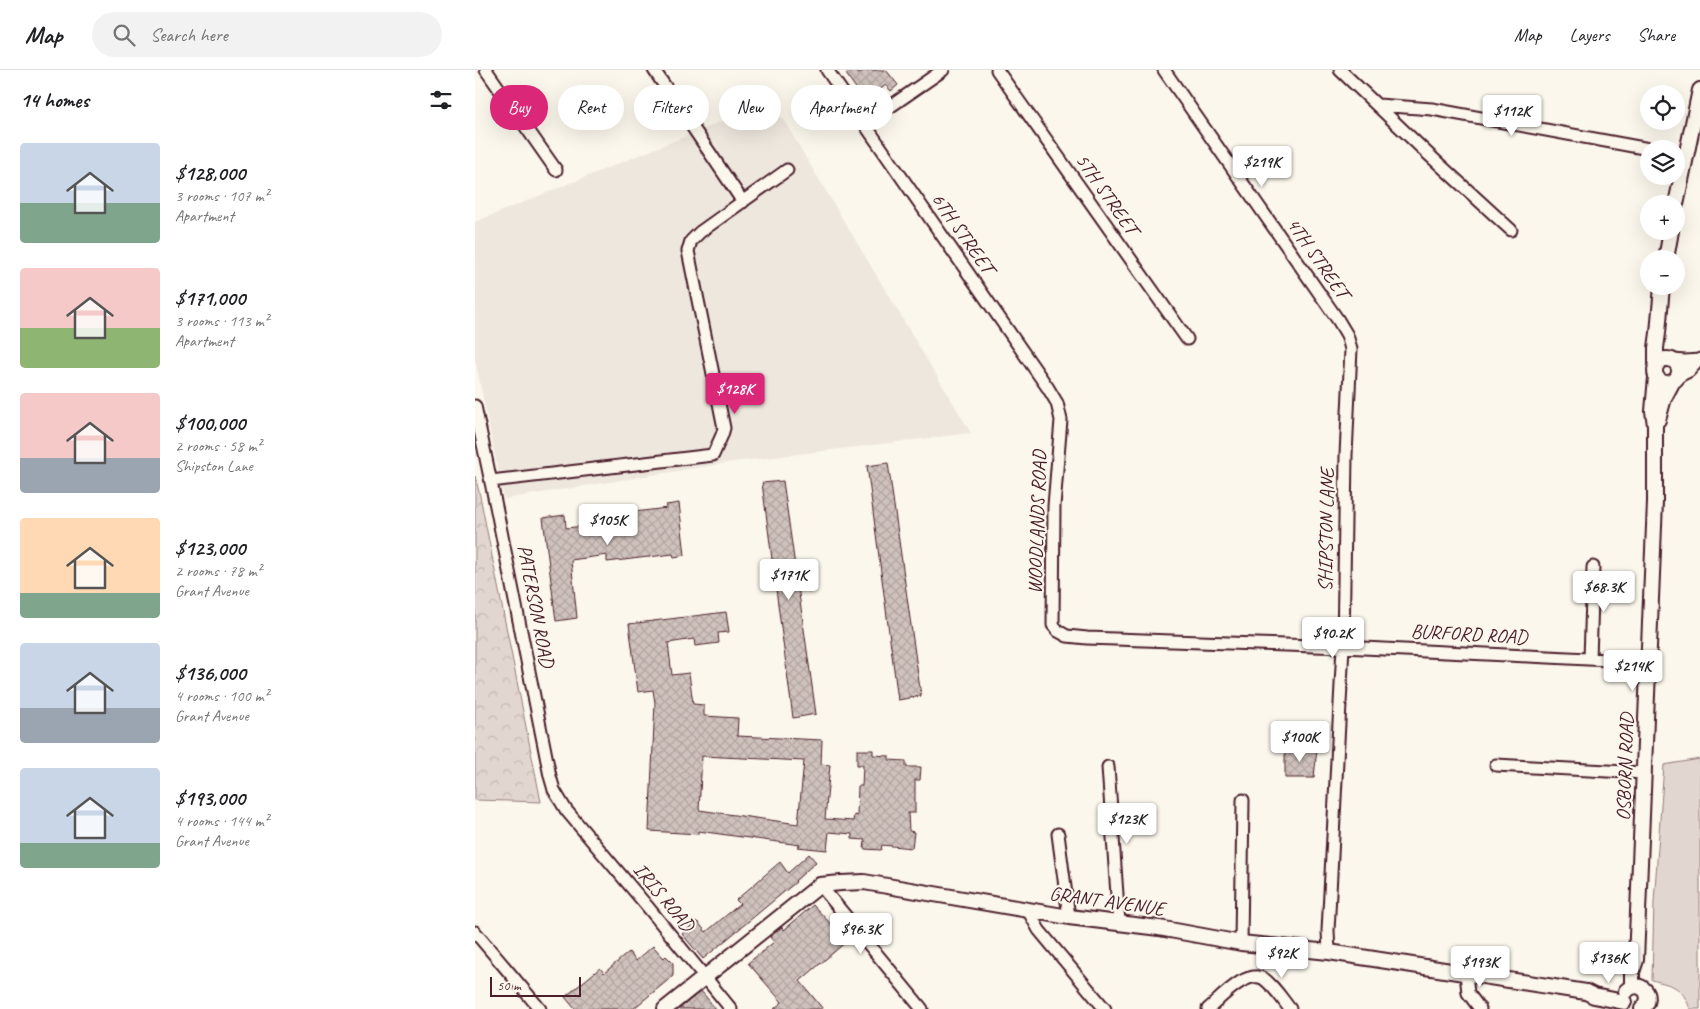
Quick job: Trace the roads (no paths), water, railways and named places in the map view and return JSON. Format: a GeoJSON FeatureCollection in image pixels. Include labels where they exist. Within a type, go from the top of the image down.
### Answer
{"type":"FeatureCollection","features":[{"type":"Feature","properties":{"kind":"street"},"geometry":{"type":"LineString","coordinates":[[487,70],[556,170]]}},
{"type":"Feature","properties":{"kind":"street"},"geometry":{"type":"LineString","coordinates":[[655,70],[743,202]]}},
{"type":"Feature","properties":{"kind":"street","name":"6TH STREET"},"geometry":{"type":"LineString","coordinates":[[827,70],[838,85]]}},
{"type":"Feature","properties":{"kind":"street"},"geometry":{"type":"LineString","coordinates":[[893,105],[943,70]]}},
{"type":"Feature","properties":{"kind":"street","name":"5TH STREET"},"geometry":{"type":"LineString","coordinates":[[997,70],[1187,339]]}},
{"type":"Feature","properties":{"kind":"street","name":"4TH STREET"},"geometry":{"type":"LineString","coordinates":[[1164,70],[1338,320]]}},
{"type":"Feature","properties":{"kind":"street"},"geometry":{"type":"LineString","coordinates":[[1340,70],[1511,230]]}},
{"type":"Feature","properties":{"kind":"street"},"geometry":{"type":"LineString","coordinates":[[1685,141],[1700,90]]}},
{"type":"Feature","properties":{"kind":"street"},"geometry":{"type":"LineString","coordinates":[[1378,105],[1432,109],[1640,147]]}},
{"type":"Feature","properties":{"kind":"street","name":"6TH STREET"},"geometry":{"type":"LineString","coordinates":[[869,130],[1048,388],[1057,403],[1061,420]]}},
{"type":"Feature","properties":{"kind":"street"},"geometry":{"type":"LineString","coordinates":[[491,481],[713,455],[724,428],[688,252],[691,241],[700,232],[787,170]]}},
{"type":"Feature","properties":{"kind":"street","name":"OSBORN ROAD"},"geometry":{"type":"LineString","coordinates":[[1630,999],[1632,972],[1636,960],[1645,773],[1655,502],[1655,425],[1653,411],[1663,365],[1656,348],[1661,295]]}},
{"type":"Feature","properties":{"kind":"street","name":"SHIPSTON LANE"},"geometry":{"type":"LineString","coordinates":[[1329,952],[1328,931],[1343,647],[1346,455],[1352,364],[1349,342],[1338,320]]}},
{"type":"Feature","properties":{"kind":"street"},"geometry":{"type":"LineString","coordinates":[[1663,365],[1700,360]]}},
{"type":"Feature","properties":{"kind":"street"},"geometry":{"type":"LineString","coordinates":[[1663,365],[1661,381],[1667,383],[1689,371],[1700,360]]}},
{"type":"Feature","properties":{"kind":"street"},"geometry":{"type":"LineString","coordinates":[[1663,365],[1678,368],[1675,379]]}},
{"type":"Feature","properties":{"kind":"street","name":"OSBORN ROAD"},"geometry":{"type":"LineString","coordinates":[[1655,425],[1664,398],[1675,379]]}},
{"type":"Feature","properties":{"kind":"street","name":"PATERSON ROAD"},"geometry":{"type":"LineString","coordinates":[[475,406],[549,776],[554,790],[566,810]]}},
{"type":"Feature","properties":{"kind":"street","name":"WOODLANDS ROAD"},"geometry":{"type":"LineString","coordinates":[[1053,625],[1054,506],[1061,420]]}},
{"type":"Feature","properties":{"kind":"street"},"geometry":{"type":"LineString","coordinates":[[1590,659],[1593,567]]}},
{"type":"Feature","properties":{"kind":"street","name":"BURFORD ROAD"},"geometry":{"type":"LineString","coordinates":[[1053,625],[1063,634],[1073,637],[1343,647],[1648,662]]}},
{"type":"Feature","properties":{"kind":"street"},"geometry":{"type":"LineString","coordinates":[[1496,765],[1645,773]]}},
{"type":"Feature","properties":{"kind":"street"},"geometry":{"type":"LineString","coordinates":[[1109,768],[1119,923]]}},
{"type":"Feature","properties":{"kind":"street"},"geometry":{"type":"LineString","coordinates":[[1241,943],[1243,800]]}},
{"type":"Feature","properties":{"kind":"street","name":"IRIS ROAD"},"geometry":{"type":"LineString","coordinates":[[566,810],[731,1009]]}},
{"type":"Feature","properties":{"kind":"street"},"geometry":{"type":"LineString","coordinates":[[1058,834],[1069,917]]}},
{"type":"Feature","properties":{"kind":"street","name":"GRANT AVENUE"},"geometry":{"type":"LineString","coordinates":[[820,885],[841,882],[864,882],[1069,917],[1159,928],[1241,943],[1329,952],[1585,992],[1595,990],[1630,999]]}},
{"type":"Feature","properties":{"kind":"street"},"geometry":{"type":"LineString","coordinates":[[665,1009],[820,885],[921,1009]]}},
{"type":"Feature","properties":{"kind":"street"},"geometry":{"type":"LineString","coordinates":[[1028,910],[1039,930],[1105,1009]]}},
{"type":"Feature","properties":{"kind":"street"},"geometry":{"type":"LineString","coordinates":[[475,932],[540,1009]]}},
{"type":"Feature","properties":{"kind":"street"},"geometry":{"type":"LineString","coordinates":[[1466,973],[1468,994],[1480,1009]]}},
{"type":"Feature","properties":{"kind":"street"},"geometry":{"type":"LineString","coordinates":[[1208,1009],[1240,982],[1248,977],[1256,976],[1263,978],[1290,1009]]}},
{"type":"Feature","properties":{"kind":"street","name":"OSBORN ROAD"},"geometry":{"type":"LineString","coordinates":[[1630,999],[1646,991],[1648,999],[1642,1009]]}}]}
